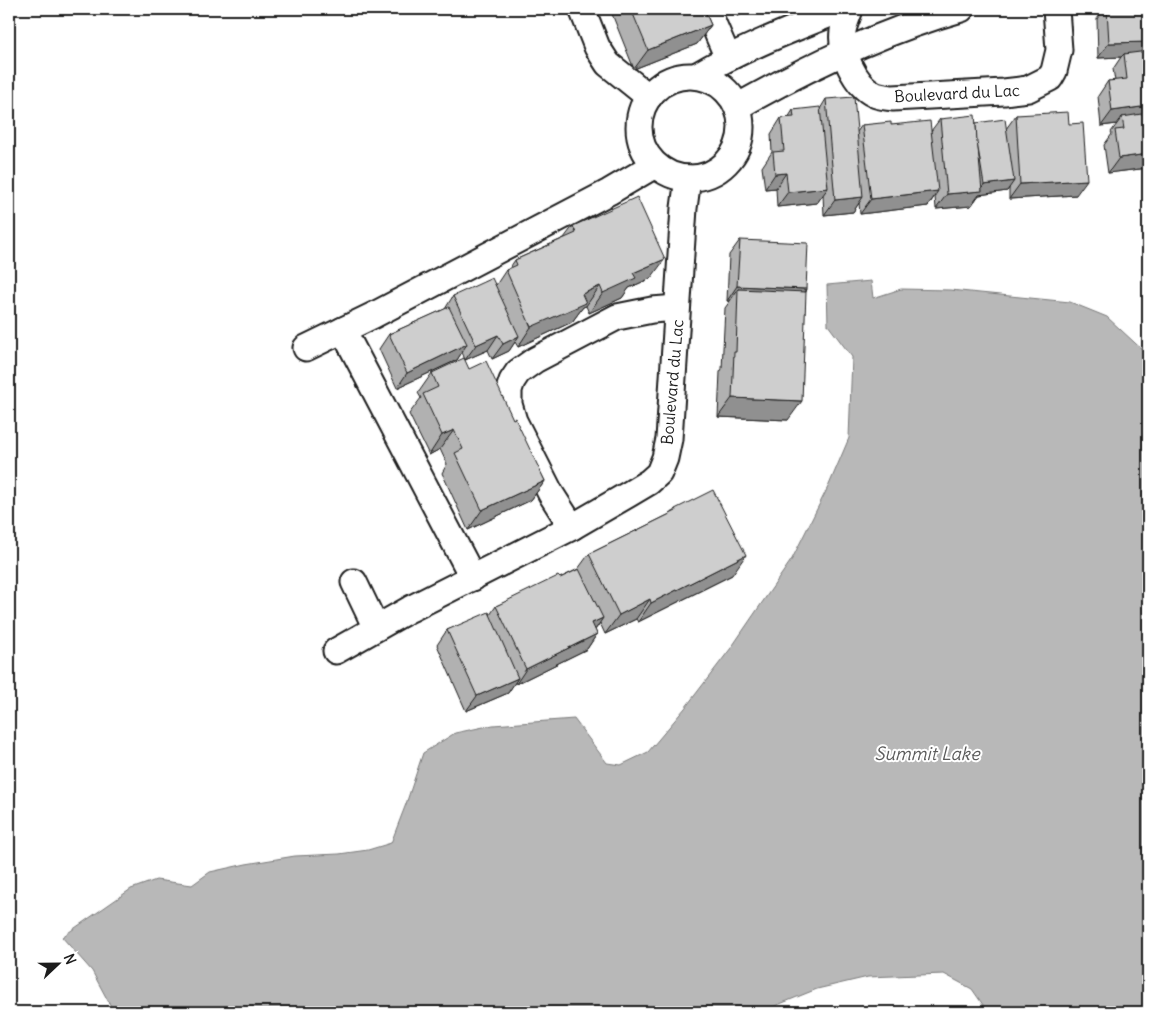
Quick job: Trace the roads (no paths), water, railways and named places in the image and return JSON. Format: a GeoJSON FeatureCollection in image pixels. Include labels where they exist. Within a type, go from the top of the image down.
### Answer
{"type":"FeatureCollection","features":[{"type":"Feature","properties":{"kind":"street"},"geometry":{"type":"LineString","coordinates":[[582,9],[597,47],[608,64],[649,97]]}},
{"type":"Feature","properties":{"kind":"street"},"geometry":{"type":"LineString","coordinates":[[707,9],[728,58]]}},
{"type":"Feature","properties":{"kind":"street"},"geometry":{"type":"LineString","coordinates":[[696,76],[728,58],[842,9]]}},
{"type":"Feature","properties":{"kind":"street","name":"Boulevard du Lac"},"geometry":{"type":"LineString","coordinates":[[850,9],[843,32],[844,51],[855,76],[866,90],[876,96],[893,98],[1028,89],[1050,78],[1059,50],[1056,9]]}},
{"type":"Feature","properties":{"kind":"street"},"geometry":{"type":"LineString","coordinates":[[737,107],[844,51],[912,24],[960,9]]}},
{"type":"Feature","properties":{"kind":"street"},"geometry":{"type":"LineString","coordinates":[[696,76],[716,83],[727,92],[737,107],[740,117],[740,137],[730,159],[717,170],[704,176],[679,177],[663,171],[655,165],[647,154],[639,131],[640,115],[649,97],[661,85],[680,77],[696,76]]}},
{"type":"Feature","properties":{"kind":"street"},"geometry":{"type":"LineString","coordinates":[[306,348],[609,192],[655,165]]}},
{"type":"Feature","properties":{"kind":"street","name":"Boulevard du Lac"},"geometry":{"type":"LineString","coordinates":[[336,651],[410,609],[572,527],[649,482],[659,472],[665,458],[669,438],[684,208],[688,178]]}},
{"type":"Feature","properties":{"kind":"street","name":"Boulevard du Lac"},"geometry":{"type":"LineString","coordinates":[[572,527],[551,494],[514,421],[509,404],[509,390],[512,381],[518,372],[536,360],[617,317],[652,310],[678,308]]}},
{"type":"Feature","properties":{"kind":"street"},"geometry":{"type":"LineString","coordinates":[[343,330],[473,578]]}},
{"type":"Feature","properties":{"kind":"street"},"geometry":{"type":"LineString","coordinates":[[354,582],[376,628]]}},
{"type":"Feature","properties":{"kind":"water","name":"Summit Lake"},"geometry":{"type":"Polygon","coordinates":[[[871,281],[873,298],[901,289],[950,290],[1070,302],[1107,317],[1148,355],[1148,1012],[988,1012],[972,989],[944,974],[868,977],[817,989],[760,1012],[114,1012],[92,971],[62,937],[131,889],[156,880],[192,885],[210,872],[246,864],[295,856],[339,854],[368,850],[391,843],[423,753],[455,733],[493,725],[574,719],[607,763],[621,765],[648,752],[731,648],[792,559],[829,485],[849,438],[852,357],[828,325],[827,285],[871,281]]]}}]}
